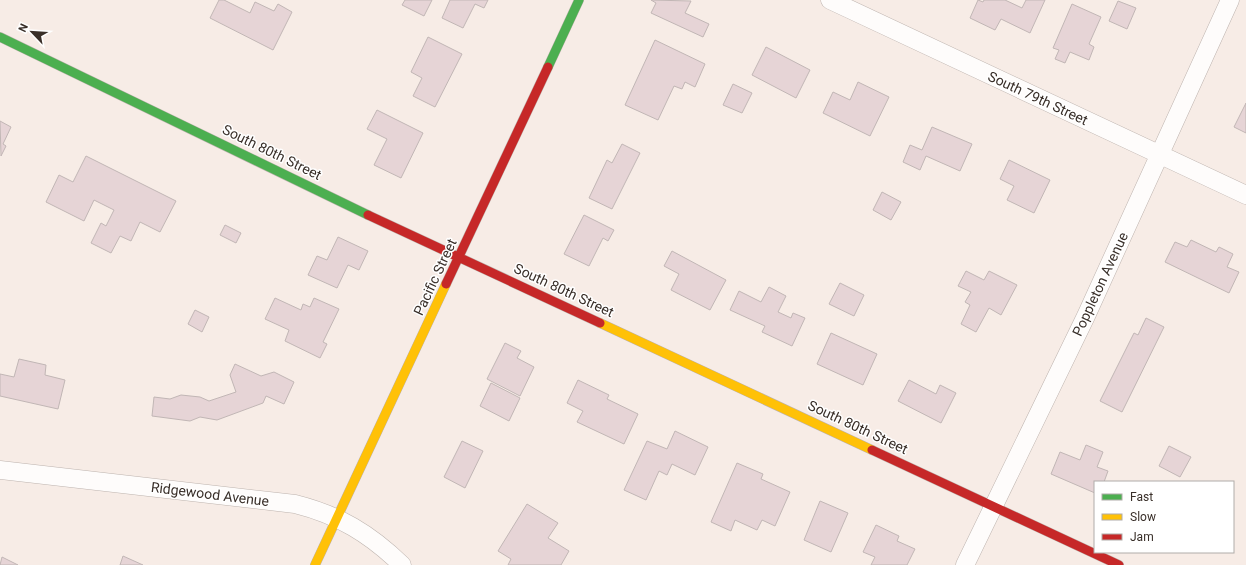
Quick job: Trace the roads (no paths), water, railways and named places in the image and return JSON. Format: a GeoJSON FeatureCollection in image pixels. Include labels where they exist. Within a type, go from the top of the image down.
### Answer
{"type":"FeatureCollection","features":[{"type":"Feature","properties":{"kind":"street","name":"Pacific Street"},"geometry":{"type":"LineString","coordinates":[[315,565],[579,0]]}},
{"type":"Feature","properties":{"kind":"street","name":"South 79th Street"},"geometry":{"type":"LineString","coordinates":[[830,0],[1246,196]]}},
{"type":"Feature","properties":{"kind":"street","name":"Poppleton Avenue"},"geometry":{"type":"LineString","coordinates":[[965,565],[1086,316],[1158,155],[1230,0]]}},
{"type":"Feature","properties":{"kind":"street","name":"South 80th Street"},"geometry":{"type":"LineString","coordinates":[[0,37],[459,257],[1119,565]]}},
{"type":"Feature","properties":{"kind":"street","name":"Ridgewood Avenue"},"geometry":{"type":"LineString","coordinates":[[0,470],[278,501],[309,508],[336,518],[371,537],[402,565]]}}]}
